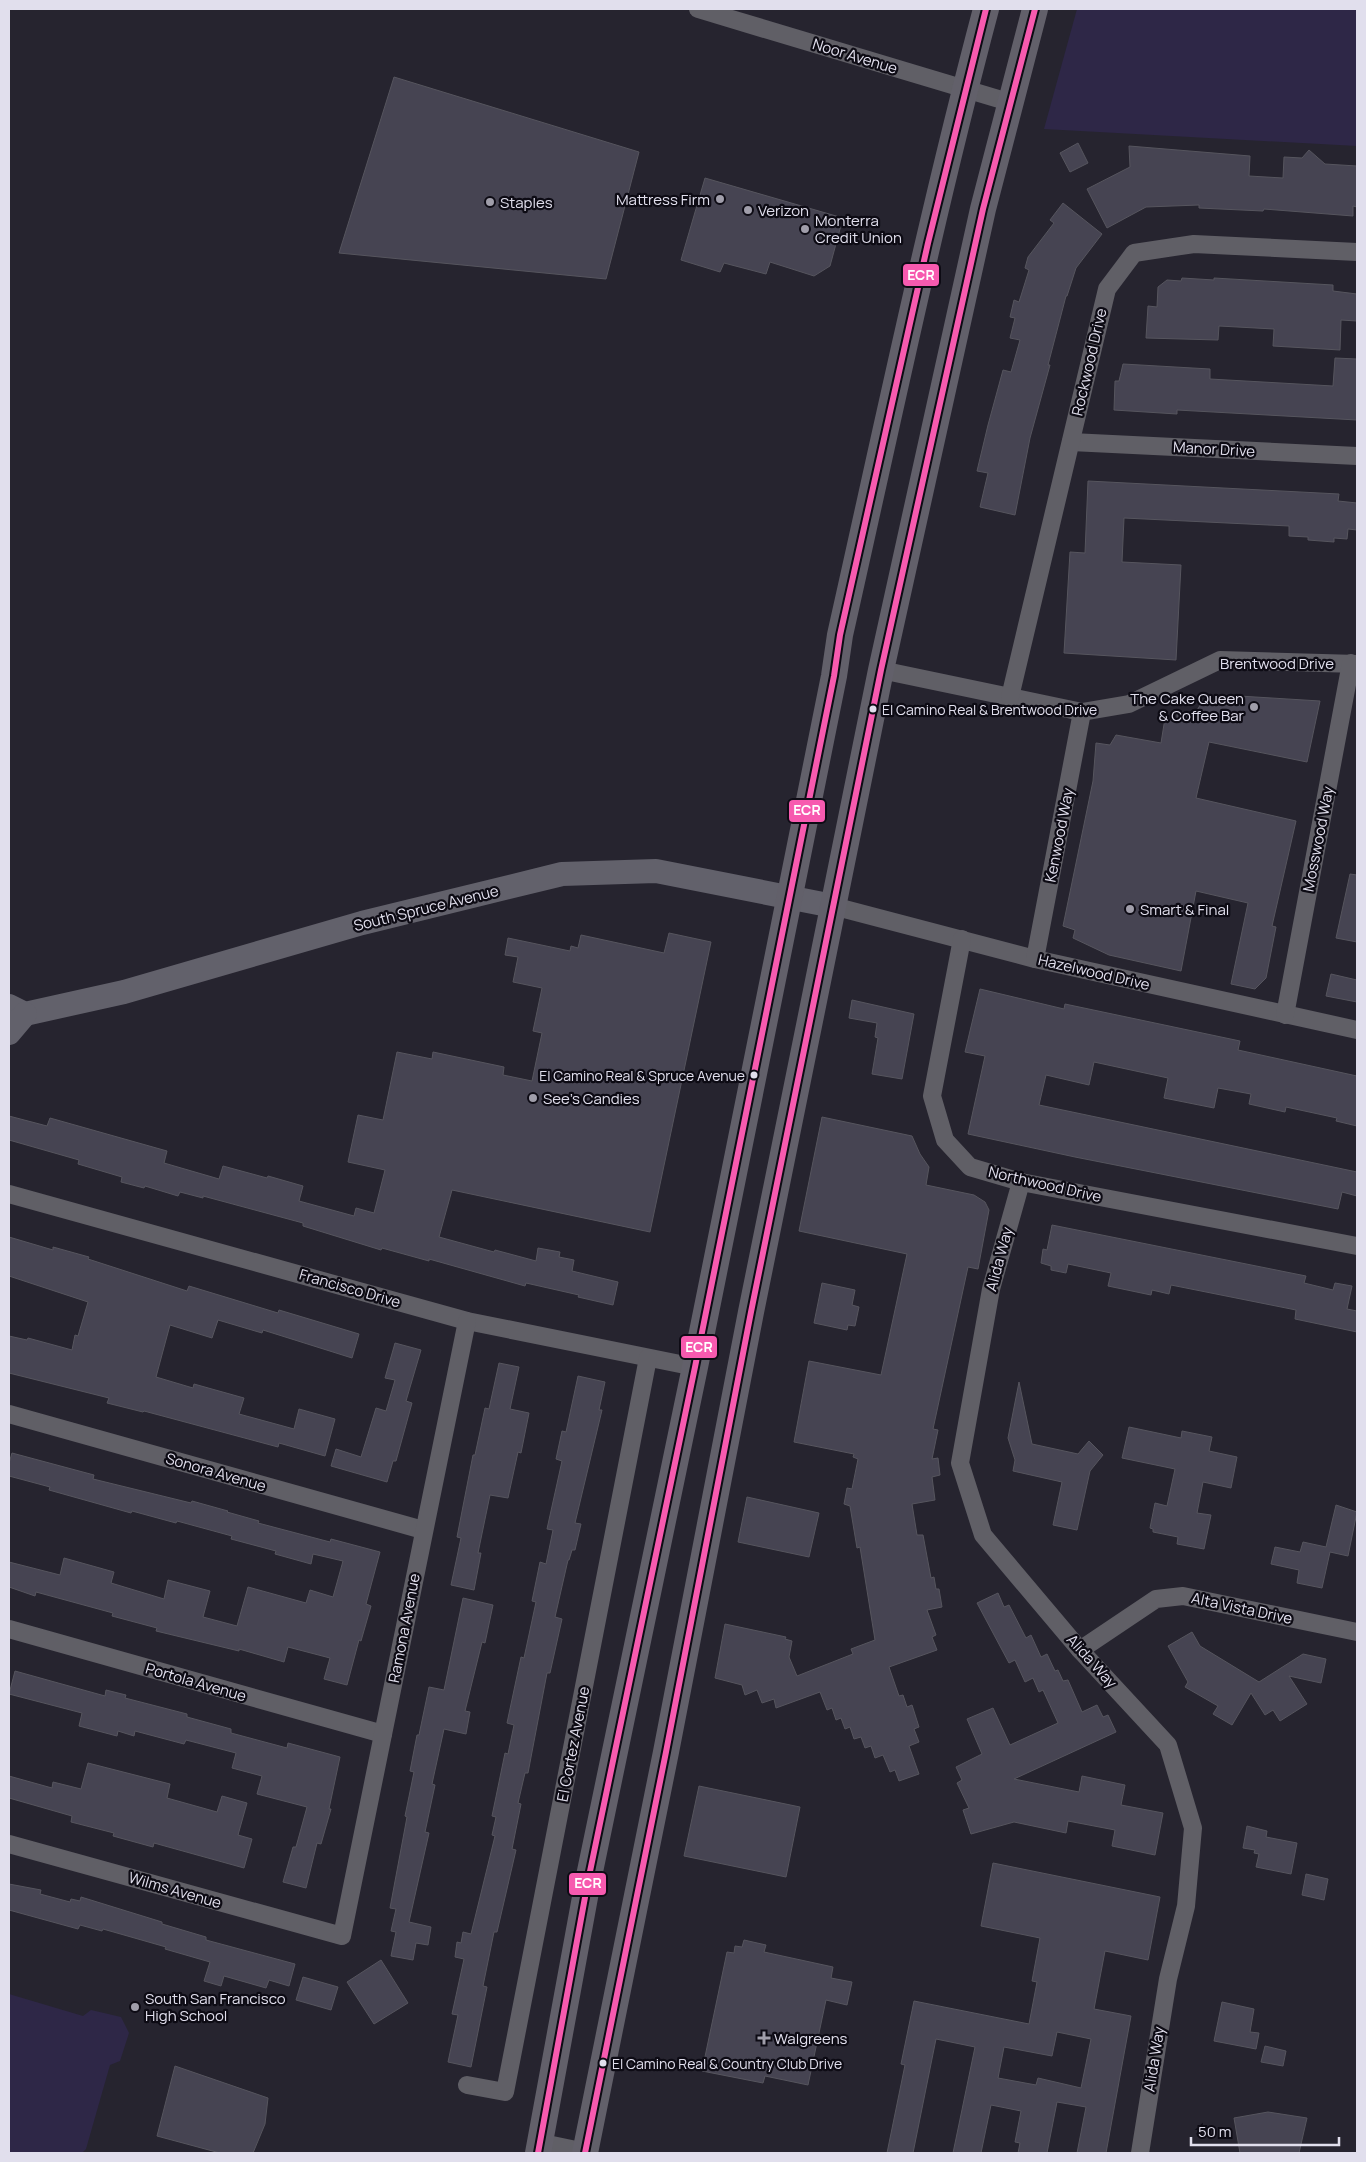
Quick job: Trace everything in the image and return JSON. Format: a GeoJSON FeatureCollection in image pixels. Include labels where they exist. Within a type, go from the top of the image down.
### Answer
{"type":"FeatureCollection","features":[{"type":"Feature","properties":{"kind":"main road"},"geometry":{"type":"LineString","coordinates":[[539,2149],[588,1880],[695,1367],[788,897],[834,676],[840,635],[964,90],[986,9]]}},
{"type":"Feature","properties":{"kind":"main road"},"geometry":{"type":"LineString","coordinates":[[584,2153],[666,1752],[751,1312],[881,670],[983,209],[1035,9]]}},
{"type":"Feature","properties":{"kind":"main road","name":"South Spruce Avenue"},"geometry":{"type":"LineString","coordinates":[[9,1033],[17,1010],[124,992],[362,923],[562,874],[656,871],[833,906]]}},
{"type":"Feature","properties":{"kind":"street","name":"Noor Avenue"},"geometry":{"type":"LineString","coordinates":[[698,9],[1012,103]]}},
{"type":"Feature","properties":{"kind":"street","name":"Rockwood Drive"},"geometry":{"type":"LineString","coordinates":[[1010,697],[1107,289],[1134,253],[1194,244],[1357,252]]}},
{"type":"Feature","properties":{"kind":"street","name":"Manor Drive"},"geometry":{"type":"LineString","coordinates":[[1071,442],[1357,456]]}},
{"type":"Feature","properties":{"kind":"street","name":"Brentwood Drive"},"geometry":{"type":"LineString","coordinates":[[881,670],[1082,712],[1129,704],[1220,660],[1354,664]]}},
{"type":"Feature","properties":{"kind":"street","name":"Mosswood Way"},"geometry":{"type":"LineString","coordinates":[[1285,1015],[1354,664]]}},
{"type":"Feature","properties":{"kind":"street","name":"Kenwood Way"},"geometry":{"type":"LineString","coordinates":[[1035,959],[1082,712]]}},
{"type":"Feature","properties":{"kind":"street","name":"Hazelwood Drive"},"geometry":{"type":"LineString","coordinates":[[833,906],[1035,959],[1357,1030]]}},
{"type":"Feature","properties":{"kind":"street","name":"Northwood Drive"},"geometry":{"type":"LineString","coordinates":[[962,939],[932,1096],[945,1140],[970,1167],[1021,1182],[1357,1246]]}},
{"type":"Feature","properties":{"kind":"street","name":"Alida Way"},"geometry":{"type":"LineString","coordinates":[[1021,1182],[991,1288],[960,1462],[983,1535],[1080,1650],[1168,1745],[1193,1828],[1186,1906],[1168,1980],[1140,2153]]}},
{"type":"Feature","properties":{"kind":"street","name":"Francisco Drive"},"geometry":{"type":"LineString","coordinates":[[9,1194],[467,1321],[695,1367]]}},
{"type":"Feature","properties":{"kind":"street","name":"Ramona Avenue"},"geometry":{"type":"LineString","coordinates":[[342,1936],[467,1321]]}},
{"type":"Feature","properties":{"kind":"street","name":"El Cortez Avenue"},"geometry":{"type":"LineString","coordinates":[[467,2085],[505,2092],[648,1358]]}},
{"type":"Feature","properties":{"kind":"street","name":"Sonora Avenue"},"geometry":{"type":"LineString","coordinates":[[9,1414],[423,1530]]}},
{"type":"Feature","properties":{"kind":"street","name":"Alta Vista Drive"},"geometry":{"type":"LineString","coordinates":[[1080,1650],[1156,1599],[1183,1596],[1357,1632]]}},
{"type":"Feature","properties":{"kind":"street","name":"Portola Avenue"},"geometry":{"type":"LineString","coordinates":[[9,1629],[383,1734]]}},
{"type":"Feature","properties":{"kind":"street","name":"Wilms Avenue"},"geometry":{"type":"LineString","coordinates":[[9,1844],[342,1936]]}},
{"type":"Feature","properties":{"kind":"street"},"geometry":{"type":"LineString","coordinates":[[539,2149],[584,2153]]}},
{"type":"Feature","properties":{"kind":"shaded area"},"geometry":{"type":"Polygon","coordinates":[[[1077,9],[1357,9],[1357,146],[1044,129],[1077,9]]]}},
{"type":"Feature","properties":{"kind":"shaded area"},"geometry":{"type":"Polygon","coordinates":[[[9,1994],[83,2016],[91,2010],[121,2017],[129,2033],[120,2061],[110,2065],[86,2149],[82,2153],[9,2153],[9,1994]]]}},
{"type":"Feature","properties":{"kind":"building","name":"Staples"},"geometry":{"type":"Polygon","coordinates":[[[394,77],[639,152],[606,279],[339,253],[394,77]]]}},
{"type":"Feature","properties":{"kind":"building"},"geometry":{"type":"Polygon","coordinates":[[[1078,143],[1088,163],[1070,172],[1060,153],[1078,143]]]}},
{"type":"Feature","properties":{"kind":"building"},"geometry":{"type":"Polygon","coordinates":[[[1129,146],[1250,156],[1249,176],[1283,178],[1284,157],[1302,158],[1309,150],[1325,164],[1357,166],[1357,207],[1353,206],[1353,216],[1264,209],[1263,211],[1199,208],[1199,205],[1146,207],[1107,228],[1087,189],[1130,167],[1129,146]]]}},
{"type":"Feature","properties":{"kind":"building"},"geometry":{"type":"Polygon","coordinates":[[[705,178],[843,218],[830,266],[814,276],[770,262],[766,274],[724,263],[720,272],[681,260],[705,178]]]}},
{"type":"Feature","properties":{"kind":"building"},"geometry":{"type":"Polygon","coordinates":[[[1063,203],[1102,234],[1076,268],[1066,296],[1030,438],[1015,515],[980,507],[988,473],[977,471],[1003,370],[1011,372],[1020,340],[1010,338],[1015,318],[1010,317],[1014,300],[1019,302],[1029,270],[1025,268],[1028,257],[1054,223],[1050,220],[1063,203]]]}},
{"type":"Feature","properties":{"kind":"building"},"geometry":{"type":"Polygon","coordinates":[[[1182,278],[1333,285],[1333,291],[1357,294],[1357,321],[1341,320],[1340,350],[1273,346],[1274,329],[1219,326],[1218,340],[1146,338],[1148,306],[1157,307],[1158,287],[1167,280],[1181,281],[1182,278]]]}},
{"type":"Feature","properties":{"kind":"building"},"geometry":{"type":"Polygon","coordinates":[[[1335,358],[1357,359],[1357,420],[1177,410],[1177,414],[1114,410],[1115,381],[1119,381],[1123,364],[1210,369],[1210,379],[1333,386],[1335,358]]]}},
{"type":"Feature","properties":{"kind":"building"},"geometry":{"type":"Polygon","coordinates":[[[1088,481],[1339,494],[1338,501],[1357,503],[1357,530],[1348,529],[1347,539],[1334,538],[1334,542],[1308,540],[1308,537],[1289,536],[1289,526],[1124,518],[1122,562],[1181,565],[1176,660],[1064,653],[1070,552],[1085,553],[1088,481]]]}},
{"type":"Feature","properties":{"kind":"building"},"geometry":{"type":"Polygon","coordinates":[[[1239,696],[1320,701],[1307,762],[1209,742],[1196,798],[1296,821],[1272,926],[1276,927],[1266,978],[1255,989],[1231,984],[1248,903],[1196,891],[1181,971],[1109,955],[1073,938],[1075,930],[1063,926],[1093,781],[1096,743],[1110,745],[1116,735],[1161,743],[1165,718],[1177,721],[1177,711],[1195,714],[1203,700],[1238,704],[1239,696]]]}},
{"type":"Feature","properties":{"kind":"building"},"geometry":{"type":"Polygon","coordinates":[[[1350,874],[1357,875],[1357,942],[1336,938],[1350,874]]]}},
{"type":"Feature","properties":{"kind":"building","name":"See's Candies"},"geometry":{"type":"Polygon","coordinates":[[[669,933],[711,942],[650,1232],[452,1190],[439,1237],[536,1261],[538,1248],[560,1252],[559,1257],[574,1260],[572,1271],[618,1282],[613,1305],[526,1283],[525,1286],[429,1259],[429,1261],[382,1248],[381,1250],[303,1226],[303,1223],[203,1196],[203,1198],[180,1192],[178,1196],[145,1186],[144,1188],[121,1182],[122,1177],[78,1164],[79,1160],[9,1140],[9,1116],[47,1126],[50,1118],[167,1151],[164,1163],[219,1179],[223,1166],[267,1178],[268,1176],[303,1186],[299,1201],[354,1216],[356,1208],[374,1213],[385,1170],[348,1162],[358,1115],[383,1120],[397,1052],[432,1059],[433,1052],[504,1067],[503,1075],[532,1081],[542,1033],[533,1031],[542,988],[513,982],[518,957],[505,955],[508,938],[570,951],[571,946],[578,948],[581,935],[664,953],[669,933]]]}},
{"type":"Feature","properties":{"kind":"building"},"geometry":{"type":"Polygon","coordinates":[[[1331,974],[1357,980],[1357,1002],[1326,996],[1331,974]]]}},
{"type":"Feature","properties":{"kind":"building"},"geometry":{"type":"Polygon","coordinates":[[[980,989],[1064,1009],[1065,1004],[1240,1041],[1238,1050],[1357,1076],[1357,1126],[1336,1121],[1337,1118],[1286,1107],[1285,1112],[1249,1104],[1251,1094],[1218,1088],[1214,1108],[1164,1098],[1168,1078],[1094,1062],[1089,1085],[1046,1075],[1039,1105],[1357,1172],[1357,1196],[1342,1192],[1338,1209],[968,1134],[985,1056],[965,1052],[980,989]]]}},
{"type":"Feature","properties":{"kind":"building"},"geometry":{"type":"Polygon","coordinates":[[[852,1000],[914,1014],[902,1079],[872,1074],[878,1038],[875,1037],[877,1023],[849,1018],[852,1000]]]}},
{"type":"Feature","properties":{"kind":"building"},"geometry":{"type":"Polygon","coordinates":[[[822,1117],[912,1136],[920,1154],[929,1167],[926,1185],[974,1195],[985,1202],[989,1210],[978,1269],[968,1267],[933,1429],[938,1430],[932,1459],[938,1458],[940,1475],[932,1477],[935,1500],[912,1504],[917,1535],[923,1535],[931,1578],[934,1577],[936,1589],[939,1589],[942,1607],[927,1610],[936,1635],[932,1637],[937,1650],[889,1667],[899,1696],[903,1695],[907,1707],[912,1705],[919,1727],[914,1729],[919,1742],[909,1746],[919,1774],[899,1781],[895,1770],[890,1772],[883,1755],[875,1758],[871,1746],[865,1748],[861,1737],[854,1739],[850,1727],[845,1729],[841,1718],[836,1720],[832,1708],[827,1710],[820,1692],[776,1708],[774,1699],[762,1703],[757,1690],[745,1695],[742,1685],[715,1678],[725,1624],[786,1637],[785,1639],[792,1641],[789,1657],[797,1676],[853,1654],[851,1649],[875,1640],[860,1547],[857,1548],[850,1506],[844,1504],[847,1488],[852,1489],[858,1459],[853,1457],[854,1454],[794,1442],[809,1361],[881,1375],[907,1254],[799,1231],[822,1117]]]}},
{"type":"Feature","properties":{"kind":"building"},"geometry":{"type":"Polygon","coordinates":[[[1052,1225],[1306,1276],[1304,1283],[1333,1290],[1335,1283],[1352,1286],[1347,1309],[1357,1311],[1357,1332],[1295,1319],[1296,1310],[1171,1285],[1169,1294],[1152,1290],[1151,1295],[1108,1286],[1111,1273],[1068,1264],[1066,1273],[1051,1270],[1051,1266],[1041,1263],[1043,1249],[1047,1250],[1052,1225]]]}},
{"type":"Feature","properties":{"kind":"building"},"geometry":{"type":"Polygon","coordinates":[[[9,1237],[53,1250],[53,1247],[89,1257],[88,1259],[187,1291],[189,1286],[278,1313],[279,1310],[359,1334],[352,1358],[263,1330],[262,1333],[218,1320],[212,1338],[170,1325],[156,1377],[193,1388],[194,1384],[244,1398],[239,1414],[294,1429],[299,1409],[335,1419],[325,1456],[279,1443],[278,1447],[107,1403],[109,1398],[9,1373],[9,1336],[27,1340],[28,1338],[72,1350],[75,1335],[78,1336],[88,1302],[9,1276],[9,1237]]]}},
{"type":"Feature","properties":{"kind":"building"},"geometry":{"type":"Polygon","coordinates":[[[822,1283],[855,1290],[852,1305],[859,1307],[855,1326],[848,1325],[847,1330],[814,1323],[822,1283]]]}},
{"type":"Feature","properties":{"kind":"building"},"geometry":{"type":"Polygon","coordinates":[[[395,1343],[421,1350],[406,1401],[412,1403],[396,1461],[393,1461],[387,1482],[331,1466],[336,1449],[361,1457],[376,1408],[386,1411],[395,1380],[385,1378],[395,1343]]]}},
{"type":"Feature","properties":{"kind":"building"},"geometry":{"type":"Polygon","coordinates":[[[499,1363],[519,1367],[510,1409],[529,1413],[521,1453],[518,1452],[508,1498],[490,1495],[478,1553],[481,1553],[474,1590],[451,1585],[461,1538],[457,1537],[473,1455],[475,1455],[485,1408],[489,1409],[499,1363]]]}},
{"type":"Feature","properties":{"kind":"building"},"geometry":{"type":"Polygon","coordinates":[[[578,1376],[605,1382],[599,1410],[602,1410],[575,1523],[581,1524],[575,1550],[572,1550],[568,1560],[555,1617],[562,1619],[550,1673],[547,1673],[528,1773],[525,1773],[518,1803],[521,1804],[512,1849],[516,1850],[497,1932],[494,1932],[483,1986],[487,1987],[471,2067],[448,2062],[458,2015],[452,2014],[464,1959],[455,1957],[457,1942],[461,1943],[463,1932],[471,1934],[495,1836],[492,1835],[496,1817],[492,1816],[505,1753],[508,1754],[514,1725],[507,1723],[521,1657],[524,1658],[536,1602],[532,1601],[540,1562],[546,1564],[553,1530],[547,1529],[562,1461],[556,1459],[562,1431],[566,1432],[578,1376]]]}},
{"type":"Feature","properties":{"kind":"building"},"geometry":{"type":"Polygon","coordinates":[[[1019,1382],[1032,1444],[1078,1454],[1089,1441],[1103,1455],[1090,1471],[1077,1530],[1053,1525],[1062,1482],[1013,1471],[1015,1460],[1008,1438],[1019,1382]]]}},
{"type":"Feature","properties":{"kind":"building"},"geometry":{"type":"Polygon","coordinates":[[[1129,1427],[1181,1438],[1182,1431],[1212,1437],[1209,1451],[1237,1457],[1231,1488],[1203,1482],[1197,1513],[1211,1515],[1204,1549],[1177,1544],[1178,1537],[1153,1532],[1153,1529],[1150,1528],[1155,1503],[1167,1506],[1175,1469],[1122,1458],[1129,1427]]]}},
{"type":"Feature","properties":{"kind":"building"},"geometry":{"type":"Polygon","coordinates":[[[12,1453],[94,1475],[93,1479],[191,1503],[192,1501],[259,1521],[258,1523],[330,1542],[331,1539],[380,1552],[366,1604],[371,1606],[361,1641],[359,1640],[347,1685],[324,1679],[330,1658],[288,1647],[284,1662],[239,1649],[239,1651],[156,1631],[157,1628],[112,1616],[113,1613],[36,1592],[35,1596],[9,1587],[9,1562],[60,1575],[64,1558],[114,1572],[111,1583],[164,1599],[168,1580],[210,1591],[203,1617],[237,1626],[248,1587],[306,1603],[310,1590],[333,1597],[343,1561],[313,1554],[311,1564],[275,1554],[276,1551],[231,1539],[232,1536],[177,1521],[176,1523],[132,1511],[131,1513],[49,1490],[50,1487],[9,1476],[9,1463],[12,1453]]]}},
{"type":"Feature","properties":{"kind":"building"},"geometry":{"type":"Polygon","coordinates":[[[747,1497],[819,1513],[809,1557],[738,1542],[747,1497]]]}},
{"type":"Feature","properties":{"kind":"building"},"geometry":{"type":"Polygon","coordinates":[[[1336,1505],[1357,1512],[1348,1556],[1330,1552],[1322,1588],[1297,1583],[1299,1570],[1271,1564],[1275,1547],[1300,1552],[1303,1542],[1326,1547],[1336,1505]]]}},
{"type":"Feature","properties":{"kind":"building"},"geometry":{"type":"Polygon","coordinates":[[[998,1593],[1004,1607],[1009,1605],[1026,1638],[1031,1635],[1041,1657],[1047,1654],[1055,1671],[1058,1670],[1063,1681],[1068,1680],[1082,1712],[1097,1705],[1103,1717],[1108,1715],[1116,1732],[1014,1779],[1079,1792],[1082,1776],[1125,1785],[1121,1805],[1163,1813],[1155,1855],[1112,1846],[1115,1830],[1068,1821],[1066,1833],[1014,1822],[971,1834],[963,1810],[969,1808],[957,1783],[962,1780],[956,1767],[982,1754],[967,1719],[993,1708],[1010,1745],[1058,1723],[1043,1690],[1039,1692],[1033,1678],[1025,1682],[1015,1660],[1009,1663],[977,1603],[998,1593]]]}},
{"type":"Feature","properties":{"kind":"building"},"geometry":{"type":"Polygon","coordinates":[[[463,1598],[493,1605],[485,1643],[482,1642],[465,1711],[470,1712],[466,1734],[444,1729],[432,1784],[435,1785],[425,1832],[429,1833],[409,1922],[431,1927],[428,1945],[416,1943],[413,1960],[391,1956],[396,1932],[391,1931],[396,1909],[390,1908],[407,1817],[405,1816],[414,1772],[410,1771],[417,1735],[419,1735],[429,1687],[444,1690],[463,1598]]]}},
{"type":"Feature","properties":{"kind":"building"},"geometry":{"type":"Polygon","coordinates":[[[1192,1632],[1200,1646],[1259,1682],[1303,1654],[1326,1659],[1321,1683],[1289,1676],[1307,1704],[1280,1721],[1273,1710],[1265,1715],[1251,1693],[1232,1725],[1213,1714],[1218,1706],[1185,1687],[1188,1682],[1168,1646],[1192,1632]]]}},
{"type":"Feature","properties":{"kind":"building"},"geometry":{"type":"Polygon","coordinates":[[[15,1671],[105,1696],[106,1690],[126,1695],[125,1698],[187,1714],[187,1717],[231,1729],[231,1733],[287,1748],[288,1743],[340,1757],[329,1809],[331,1809],[321,1844],[317,1843],[306,1888],[283,1882],[293,1847],[296,1847],[307,1807],[257,1794],[262,1776],[232,1768],[236,1753],[186,1740],[184,1744],[135,1731],[134,1736],[118,1731],[117,1736],[79,1726],[82,1713],[9,1694],[15,1671]]]}},
{"type":"Feature","properties":{"kind":"building"},"geometry":{"type":"Polygon","coordinates":[[[88,1763],[170,1784],[167,1798],[217,1812],[222,1796],[247,1803],[238,1835],[252,1839],[244,1868],[154,1843],[153,1847],[113,1836],[114,1833],[71,1822],[72,1816],[9,1798],[9,1776],[52,1788],[53,1782],[81,1789],[88,1763]]]}},
{"type":"Feature","properties":{"kind":"building"},"geometry":{"type":"Polygon","coordinates":[[[699,1786],[800,1807],[786,1877],[684,1856],[699,1786]]]}},
{"type":"Feature","properties":{"kind":"building"},"geometry":{"type":"Polygon","coordinates":[[[1247,1826],[1267,1831],[1266,1837],[1297,1843],[1291,1874],[1256,1867],[1259,1854],[1254,1853],[1255,1850],[1243,1848],[1247,1826]]]}},
{"type":"Feature","properties":{"kind":"building"},"geometry":{"type":"Polygon","coordinates":[[[993,1863],[1160,1897],[1148,1960],[1105,1951],[1094,2009],[1131,2016],[1106,2153],[1077,2153],[1086,2107],[1057,2102],[1047,2153],[1018,2153],[1020,2143],[1015,2142],[1021,2111],[991,2105],[981,2153],[953,2153],[975,2047],[936,2039],[913,2153],[887,2153],[905,2065],[901,2064],[914,2001],[1029,2024],[1037,1982],[1032,1981],[1040,1938],[981,1926],[993,1863]],[[1057,2032],[1052,2056],[1004,2047],[998,2078],[1036,2085],[1038,2078],[1081,2088],[1091,2039],[1057,2032]]]}},
{"type":"Feature","properties":{"kind":"building"},"geometry":{"type":"Polygon","coordinates":[[[1306,1874],[1328,1879],[1324,1900],[1302,1895],[1306,1874]]]}},
{"type":"Feature","properties":{"kind":"building"},"geometry":{"type":"Polygon","coordinates":[[[9,1884],[41,1890],[40,1894],[70,1902],[71,1899],[80,1901],[81,1897],[206,1937],[206,1940],[295,1964],[289,1986],[269,1980],[266,1988],[224,1976],[221,1986],[204,1981],[210,1962],[103,1929],[102,1931],[80,1925],[78,1929],[9,1910],[9,1884]]]}},
{"type":"Feature","properties":{"kind":"building","name":"Walgreens"},"geometry":{"type":"Polygon","coordinates":[[[744,1940],[766,1945],[764,1952],[833,1967],[831,1978],[852,1982],[847,2005],[826,2000],[808,2085],[765,2076],[763,2083],[702,2071],[727,1952],[734,1953],[735,1946],[742,1947],[744,1940]]]}},
{"type":"Feature","properties":{"kind":"building"},"geometry":{"type":"Polygon","coordinates":[[[381,1960],[408,2003],[374,2024],[347,1982],[381,1960]]]}},
{"type":"Feature","properties":{"kind":"building"},"geometry":{"type":"Polygon","coordinates":[[[303,1977],[338,1987],[331,2010],[296,2000],[303,1977]]]}},
{"type":"Feature","properties":{"kind":"building"},"geometry":{"type":"Polygon","coordinates":[[[1222,2002],[1254,2009],[1250,2032],[1259,2033],[1256,2049],[1214,2041],[1222,2002]]]}},
{"type":"Feature","properties":{"kind":"building"},"geometry":{"type":"Polygon","coordinates":[[[1265,2046],[1286,2051],[1283,2066],[1261,2062],[1265,2046]]]}},
{"type":"Feature","properties":{"kind":"building"},"geometry":{"type":"Polygon","coordinates":[[[175,2066],[268,2098],[265,2124],[253,2153],[220,2153],[157,2136],[175,2066]]]}},
{"type":"Feature","properties":{"kind":"building"},"geometry":{"type":"Polygon","coordinates":[[[1268,2112],[1307,2118],[1299,2153],[1240,2153],[1234,2118],[1268,2112]]]}},
{"type":"Feature","properties":{"kind":"transit line","name":"ECR"},"geometry":{"type":"LineString","coordinates":[[538,2153],[588,1881],[695,1367],[834,676],[840,635],[928,243],[986,9]]}},
{"type":"Feature","properties":{"kind":"transit line","name":"ECR"},"geometry":{"type":"LineString","coordinates":[[585,2153],[666,1752],[751,1312],[881,670],[983,209],[1035,9]]}},
{"type":"Feature","properties":{"kind":"place","name":"Mattress Firm"},"geometry":{"type":"Point","coordinates":[720,199]}},
{"type":"Feature","properties":{"kind":"place","name":"Staples"},"geometry":{"type":"Point","coordinates":[490,202]}},
{"type":"Feature","properties":{"kind":"place","name":"Verizon"},"geometry":{"type":"Point","coordinates":[748,210]}},
{"type":"Feature","properties":{"kind":"place","name":"Monterra Credit Union"},"geometry":{"type":"Point","coordinates":[805,229]}},
{"type":"Feature","properties":{"kind":"place","name":"The Cake Queen & Coffee Bar"},"geometry":{"type":"Point","coordinates":[1254,707]}},
{"type":"Feature","properties":{"kind":"place","name":"El Camino Real & Brentwood Drive"},"geometry":{"type":"Point","coordinates":[873,709]}},
{"type":"Feature","properties":{"kind":"place","name":"Smart & Final"},"geometry":{"type":"Point","coordinates":[1130,909]}},
{"type":"Feature","properties":{"kind":"place","name":"El Camino Real & Spruce Avenue"},"geometry":{"type":"Point","coordinates":[754,1075]}},
{"type":"Feature","properties":{"kind":"place","name":"See's Candies"},"geometry":{"type":"Point","coordinates":[533,1098]}},
{"type":"Feature","properties":{"kind":"place","name":"South San Francisco High School"},"geometry":{"type":"Point","coordinates":[135,2007]}},
{"type":"Feature","properties":{"kind":"place","name":"Walgreens"},"geometry":{"type":"Point","coordinates":[764,2038]}},
{"type":"Feature","properties":{"kind":"place","name":"El Camino Real & Country Club Drive"},"geometry":{"type":"Point","coordinates":[603,2063]}}]}
